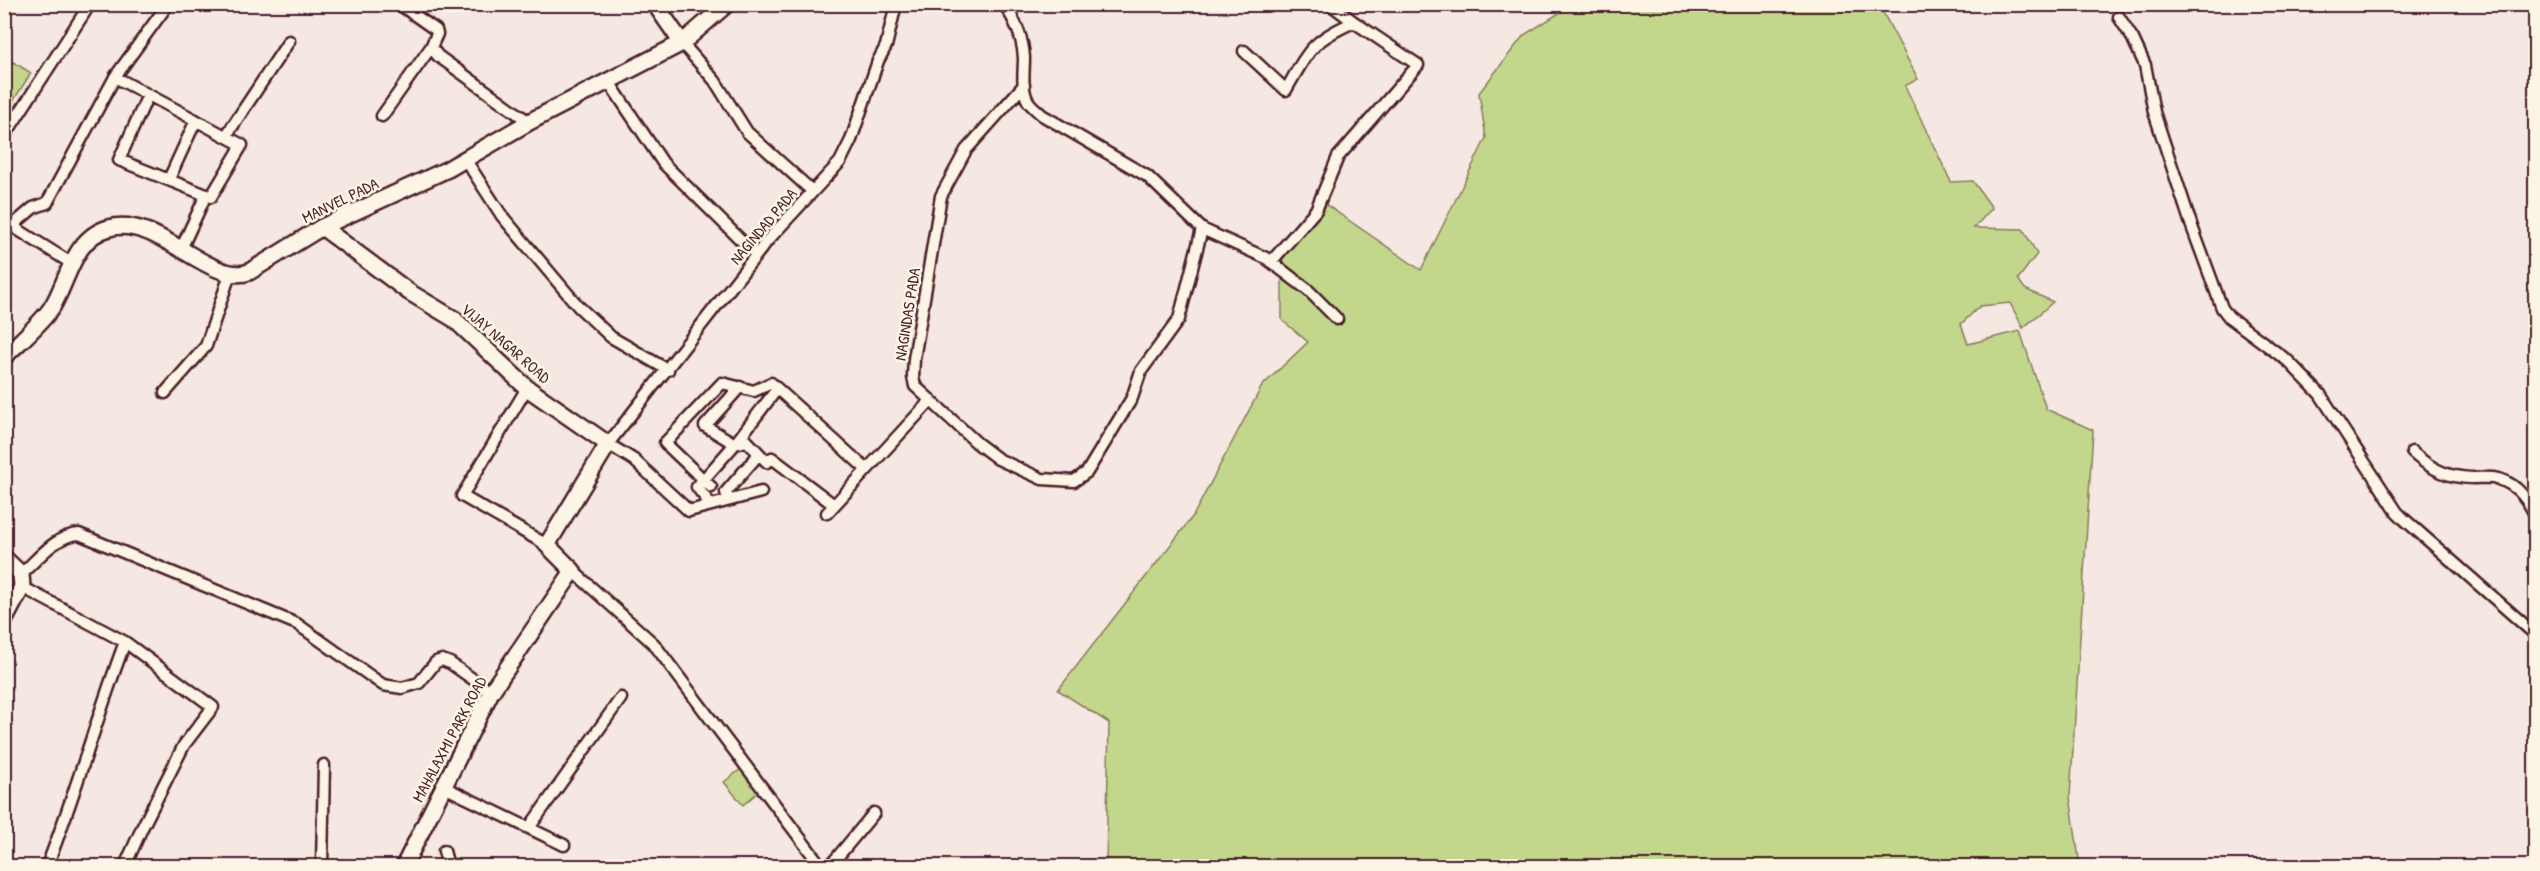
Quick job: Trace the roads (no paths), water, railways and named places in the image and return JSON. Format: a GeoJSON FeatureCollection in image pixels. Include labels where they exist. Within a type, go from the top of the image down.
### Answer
{"type":"FeatureCollection","features":[{"type":"Feature","properties":{"kind":"main road"},"geometry":{"type":"LineString","coordinates":[[655,4],[682,43]]}},
{"type":"Feature","properties":{"kind":"main road","name":"MANVEL PADA"},"geometry":{"type":"LineString","coordinates":[[230,274],[240,275],[249,272],[322,227],[465,159],[529,122],[682,43],[727,4]]}},
{"type":"Feature","properties":{"kind":"main road"},"geometry":{"type":"LineString","coordinates":[[4,357],[52,306],[71,263],[87,240],[111,227],[129,226],[148,232],[230,274]]}},
{"type":"Feature","properties":{"kind":"main road","name":"VIJAY NAGAR ROAD"},"geometry":{"type":"LineString","coordinates":[[322,227],[409,292],[454,319],[527,388],[608,444]]}},
{"type":"Feature","properties":{"kind":"main road"},"geometry":{"type":"LineString","coordinates":[[573,571],[547,545],[608,444]]}},
{"type":"Feature","properties":{"kind":"main road"},"geometry":{"type":"LineString","coordinates":[[4,558],[22,580],[4,621]]}},
{"type":"Feature","properties":{"kind":"main road","name":"MAHALAXMI PARK ROAD"},"geometry":{"type":"LineString","coordinates":[[404,867],[491,692],[573,571]]}},
{"type":"Feature","properties":{"kind":"street"},"geometry":{"type":"LineString","coordinates":[[4,137],[90,4]]}},
{"type":"Feature","properties":{"kind":"street"},"geometry":{"type":"LineString","coordinates":[[71,263],[8,224],[33,207],[47,203],[115,77],[168,4]]}},
{"type":"Feature","properties":{"kind":"street"},"geometry":{"type":"LineString","coordinates":[[382,116],[431,47],[437,34],[436,30],[399,4]]}},
{"type":"Feature","properties":{"kind":"street","name":"NAGINDAD PADA"},"geometry":{"type":"LineString","coordinates":[[608,444],[756,255],[840,162],[851,140],[878,61],[886,46],[896,4]]}},
{"type":"Feature","properties":{"kind":"street"},"geometry":{"type":"LineString","coordinates":[[1004,4],[1012,15],[1020,35],[1024,55],[1024,85],[1028,101],[1042,115],[1147,176],[1202,229],[1255,252],[1271,262],[1308,290],[1337,319]]}},
{"type":"Feature","properties":{"kind":"street"},"geometry":{"type":"LineString","coordinates":[[1271,262],[1316,210],[1338,157],[1418,65],[1330,4]]}},
{"type":"Feature","properties":{"kind":"street"},"geometry":{"type":"LineString","coordinates":[[2119,17],[2133,39],[2145,65],[2154,112],[2222,308],[2229,317],[2288,361],[2315,388],[2404,519],[2535,635]]}},
{"type":"Feature","properties":{"kind":"street"},"geometry":{"type":"LineString","coordinates":[[1244,51],[1286,90],[1310,49],[1328,33],[1354,22]]}},
{"type":"Feature","properties":{"kind":"street"},"geometry":{"type":"LineString","coordinates":[[226,136],[289,41]]}},
{"type":"Feature","properties":{"kind":"street"},"geometry":{"type":"LineString","coordinates":[[682,43],[715,81],[747,132],[812,191]]}},
{"type":"Feature","properties":{"kind":"street"},"geometry":{"type":"LineString","coordinates":[[431,47],[446,62],[529,122]]}},
{"type":"Feature","properties":{"kind":"street"},"geometry":{"type":"LineString","coordinates":[[115,77],[242,145],[211,197],[118,160],[148,95]]}},
{"type":"Feature","properties":{"kind":"street"},"geometry":{"type":"LineString","coordinates":[[609,82],[663,163],[756,255]]}},
{"type":"Feature","properties":{"kind":"street","name":"NAGINDAS PADA"},"geometry":{"type":"LineString","coordinates":[[1024,85],[966,150],[942,196],[913,377],[919,390],[977,443],[998,459],[1042,479],[1074,481],[1087,472],[1132,398],[1141,371],[1179,319],[1202,229]]}},
{"type":"Feature","properties":{"kind":"street"},"geometry":{"type":"LineString","coordinates":[[169,179],[196,120]]}},
{"type":"Feature","properties":{"kind":"street"},"geometry":{"type":"LineString","coordinates":[[465,159],[502,216],[578,306],[611,338],[668,370]]}},
{"type":"Feature","properties":{"kind":"street"},"geometry":{"type":"LineString","coordinates":[[181,249],[206,195]]}},
{"type":"Feature","properties":{"kind":"street"},"geometry":{"type":"LineString","coordinates":[[165,393],[206,346],[230,274]]}},
{"type":"Feature","properties":{"kind":"street"},"geometry":{"type":"LineString","coordinates":[[707,483],[665,443],[722,383],[754,391],[771,383],[866,469]]}},
{"type":"Feature","properties":{"kind":"street"},"geometry":{"type":"LineString","coordinates":[[740,387],[705,426],[735,444],[747,441],[767,462],[772,458],[831,509],[931,400]]}},
{"type":"Feature","properties":{"kind":"street"},"geometry":{"type":"LineString","coordinates":[[527,388],[462,496],[547,545]]}},
{"type":"Feature","properties":{"kind":"street"},"geometry":{"type":"LineString","coordinates":[[711,505],[697,487],[707,483],[777,389]]}},
{"type":"Feature","properties":{"kind":"street"},"geometry":{"type":"LineString","coordinates":[[608,444],[634,460],[689,511],[760,492]]}},
{"type":"Feature","properties":{"kind":"street"},"geometry":{"type":"LineString","coordinates":[[2412,452],[2427,465],[2443,473],[2460,477],[2495,478],[2511,485],[2522,493],[2535,517]]}},
{"type":"Feature","properties":{"kind":"street"},"geometry":{"type":"LineString","coordinates":[[728,500],[726,492],[759,454]]}},
{"type":"Feature","properties":{"kind":"street"},"geometry":{"type":"LineString","coordinates":[[125,867],[184,745],[213,707],[125,642],[22,580],[59,540],[68,534],[78,534],[297,624],[383,685],[402,688],[419,683],[436,662],[442,660],[450,663],[491,692]]}},
{"type":"Feature","properties":{"kind":"street"},"geometry":{"type":"LineString","coordinates":[[573,571],[654,644],[821,867]]}},
{"type":"Feature","properties":{"kind":"street"},"geometry":{"type":"LineString","coordinates":[[47,867],[69,810],[102,702],[125,642]]}},
{"type":"Feature","properties":{"kind":"street"},"geometry":{"type":"LineString","coordinates":[[529,828],[621,698]]}},
{"type":"Feature","properties":{"kind":"street"},"geometry":{"type":"LineString","coordinates":[[322,867],[324,765]]}},
{"type":"Feature","properties":{"kind":"street"},"geometry":{"type":"LineString","coordinates":[[444,788],[564,845]]}},
{"type":"Feature","properties":{"kind":"street"},"geometry":{"type":"LineString","coordinates":[[830,867],[874,813]]}},
{"type":"Feature","properties":{"kind":"street"},"geometry":{"type":"LineString","coordinates":[[444,851],[448,867]]}}]}
